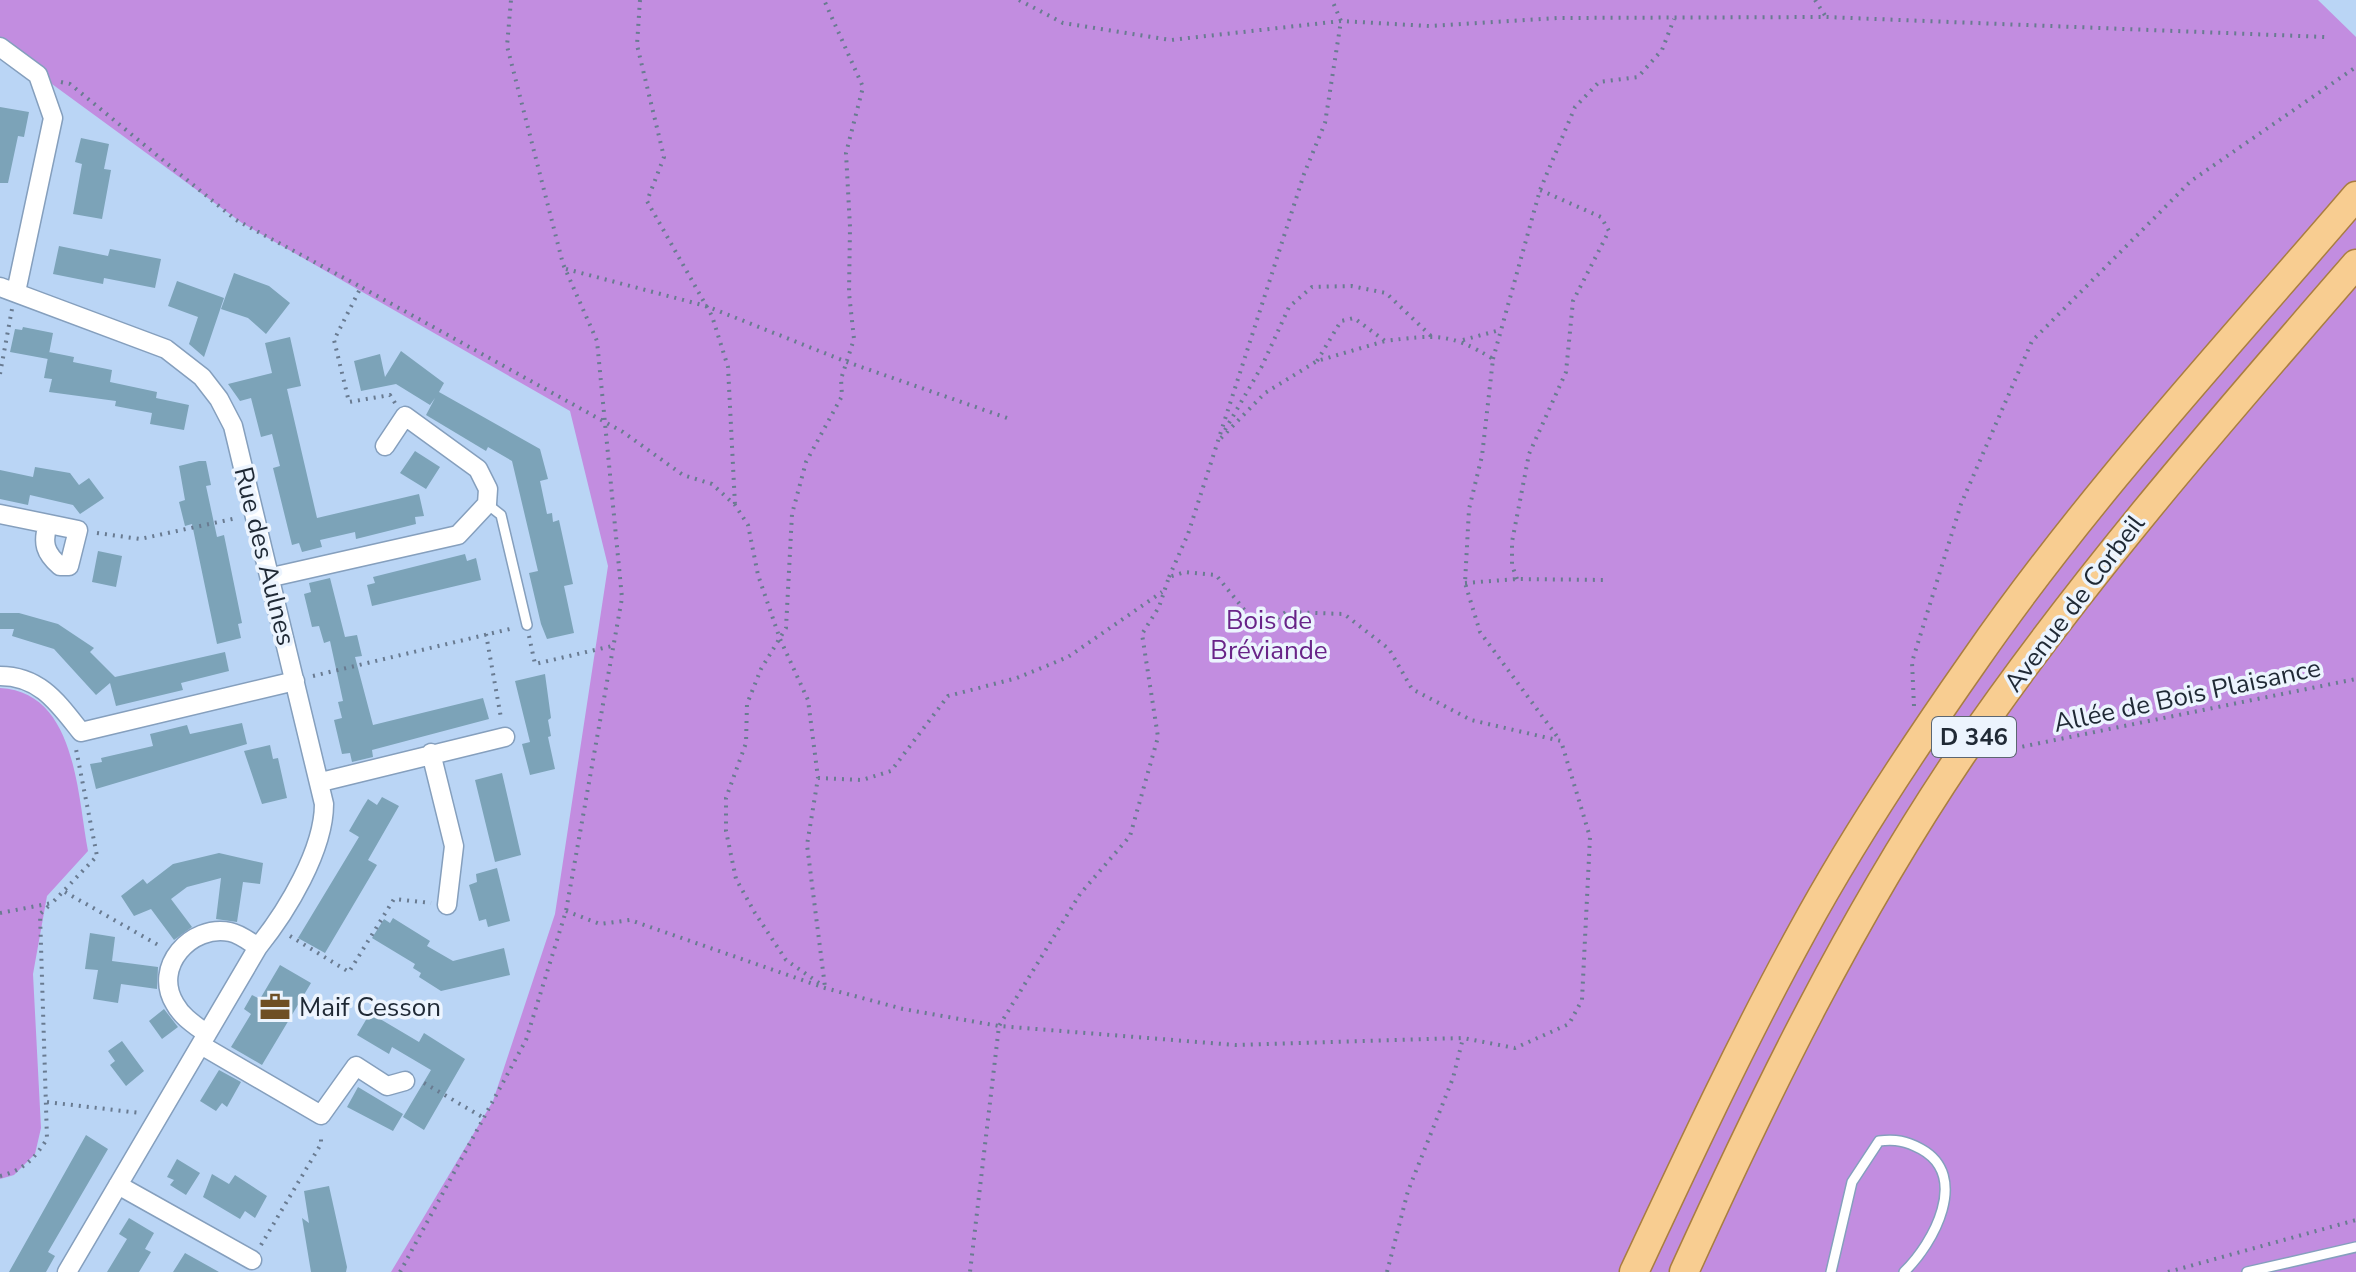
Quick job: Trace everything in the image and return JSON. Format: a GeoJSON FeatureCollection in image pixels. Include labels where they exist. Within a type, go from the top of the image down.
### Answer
{"type":"FeatureCollection","features":[{"type":"Feature","properties":{"kind":"main road","name":"D 346"},"geometry":{"type":"LineString","coordinates":[[1634,1272],[1726,1075],[1803,929],[1916,747],[1984,647],[2104,489],[2356,196]]}},
{"type":"Feature","properties":{"kind":"main road","name":"Avenue de Corbeil"},"geometry":{"type":"LineString","coordinates":[[1684,1272],[1738,1153],[1817,996],[1901,849],[1961,756],[2112,551],[2356,264]]}},
{"type":"Feature","properties":{"kind":"street"},"geometry":{"type":"LineString","coordinates":[[0,47],[38,75],[53,118],[8,290]]}},
{"type":"Feature","properties":{"kind":"street","name":"Rue des Aulnes"},"geometry":{"type":"LineString","coordinates":[[8,290],[166,349],[202,377],[233,426],[321,782],[324,821],[321,838],[275,926],[258,947],[67,1272]]}},
{"type":"Feature","properties":{"kind":"street"},"geometry":{"type":"LineString","coordinates":[[272,577],[458,535],[487,504],[488,489],[478,469],[405,416],[385,446]]}},
{"type":"Feature","properties":{"kind":"street"},"geometry":{"type":"LineString","coordinates":[[0,514],[78,530],[69,566],[60,566],[46,552],[44,537],[48,524]]}},
{"type":"Feature","properties":{"kind":"street"},"geometry":{"type":"LineString","coordinates":[[0,676],[18,677],[50,693],[81,732],[295,681]]}},
{"type":"Feature","properties":{"kind":"street"},"geometry":{"type":"LineString","coordinates":[[321,782],[505,737]]}},
{"type":"Feature","properties":{"kind":"street"},"geometry":{"type":"LineString","coordinates":[[431,753],[454,846],[447,905]]}},
{"type":"Feature","properties":{"kind":"street"},"geometry":{"type":"LineString","coordinates":[[258,947],[231,932],[207,932],[187,940],[176,955],[169,974],[173,1002],[204,1040],[321,1115],[356,1066],[387,1086],[405,1081]]}},
{"type":"Feature","properties":{"kind":"street"},"geometry":{"type":"LineString","coordinates":[[118,1185],[252,1260]]}},
{"type":"Feature","properties":{"kind":"lane"},"geometry":{"type":"LineString","coordinates":[[487,504],[501,515],[527,625]]}},
{"type":"Feature","properties":{"kind":"lane"},"geometry":{"type":"LineString","coordinates":[[1831,1272],[1852,1182],[1879,1141],[1896,1139],[1933,1156],[1943,1170],[1940,1220],[1927,1244],[1904,1272]]}},
{"type":"Feature","properties":{"kind":"lane"},"geometry":{"type":"LineString","coordinates":[[2247,1272],[2356,1247]]}},
{"type":"Feature","properties":{"kind":"path"},"geometry":{"type":"LineString","coordinates":[[400,1272],[526,1040],[566,911],[622,598],[597,341],[565,269],[507,46],[511,0]]}},
{"type":"Feature","properties":{"kind":"path"},"geometry":{"type":"LineString","coordinates":[[640,0],[637,45],[664,157],[647,201],[706,306],[728,367],[735,505]]}},
{"type":"Feature","properties":{"kind":"path"},"geometry":{"type":"LineString","coordinates":[[824,0],[863,87],[846,153],[850,227],[849,293],[854,339],[841,379],[842,396],[806,462],[792,514],[786,628],[761,669],[747,704],[746,743],[726,798],[726,831],[736,879],[755,913],[786,960],[825,988]]}},
{"type":"Feature","properties":{"kind":"path"},"geometry":{"type":"LineString","coordinates":[[1019,0],[1063,23],[1171,40],[1341,21],[1429,26],[1557,18],[1826,17],[2325,37]]}},
{"type":"Feature","properties":{"kind":"path"},"geometry":{"type":"LineString","coordinates":[[970,1272],[999,1026],[1080,894],[1130,836],[1158,737],[1142,634],[1164,591],[1219,439],[1304,174],[1325,123],[1341,21],[1332,0]]}},
{"type":"Feature","properties":{"kind":"path"},"geometry":{"type":"LineString","coordinates":[[1815,0],[1826,17]]}},
{"type":"Feature","properties":{"kind":"path"},"geometry":{"type":"LineString","coordinates":[[566,911],[600,924],[630,920],[825,988],[903,1009],[999,1026],[1235,1045],[1463,1038],[1515,1048],[1569,1024],[1582,1000],[1590,837],[1561,741],[1480,632],[1465,583],[1469,509],[1482,456],[1493,359],[1529,239],[1540,190],[1575,107],[1599,82],[1638,77],[1662,50],[1674,19]]}},
{"type":"Feature","properties":{"kind":"path"},"geometry":{"type":"LineString","coordinates":[[1916,747],[1912,662],[1961,504],[2032,341],[2191,181],[2356,67]]}},
{"type":"Feature","properties":{"kind":"path"},"geometry":{"type":"LineString","coordinates":[[38,75],[70,84],[236,220],[606,424],[683,475],[712,484],[735,505],[748,525],[758,575],[780,639],[808,700],[818,778],[807,845],[825,988]]}},
{"type":"Feature","properties":{"kind":"path"},"geometry":{"type":"LineString","coordinates":[[1517,579],[1512,565],[1512,542],[1529,454],[1566,372],[1573,301],[1609,231],[1601,217],[1540,190]]}},
{"type":"Feature","properties":{"kind":"path"},"geometry":{"type":"LineString","coordinates":[[565,269],[706,306],[847,362],[1010,419]]}},
{"type":"Feature","properties":{"kind":"path"},"geometry":{"type":"LineString","coordinates":[[1219,439],[1262,366],[1289,307],[1312,287],[1351,286],[1386,293],[1431,336]]}},
{"type":"Feature","properties":{"kind":"path"},"geometry":{"type":"LineString","coordinates":[[361,287],[334,340],[349,402],[390,395],[405,416]]}},
{"type":"Feature","properties":{"kind":"path"},"geometry":{"type":"LineString","coordinates":[[0,374],[8,290]]}},
{"type":"Feature","properties":{"kind":"path"},"geometry":{"type":"LineString","coordinates":[[1317,361],[1341,321],[1354,318],[1385,341]]}},
{"type":"Feature","properties":{"kind":"path"},"geometry":{"type":"LineString","coordinates":[[1219,439],[1265,393],[1317,361],[1385,341],[1431,336],[1463,340],[1500,330]]}},
{"type":"Feature","properties":{"kind":"path"},"geometry":{"type":"LineString","coordinates":[[1463,340],[1493,359]]}},
{"type":"Feature","properties":{"kind":"path"},"geometry":{"type":"LineString","coordinates":[[78,530],[140,539],[255,515]]}},
{"type":"Feature","properties":{"kind":"path"},"geometry":{"type":"LineString","coordinates":[[1169,577],[1185,572],[1216,575],[1251,618],[1273,621],[1286,612],[1344,614],[1389,649],[1412,689],[1471,720],[1561,741]]}},
{"type":"Feature","properties":{"kind":"path"},"geometry":{"type":"LineString","coordinates":[[1465,583],[1517,579],[1604,580]]}},
{"type":"Feature","properties":{"kind":"path"},"geometry":{"type":"LineString","coordinates":[[818,778],[862,780],[891,771],[948,696],[1017,678],[1068,657],[1164,591]]}},
{"type":"Feature","properties":{"kind":"path"},"geometry":{"type":"LineString","coordinates":[[295,681],[527,625],[535,664],[613,645]]}},
{"type":"Feature","properties":{"kind":"path"},"geometry":{"type":"LineString","coordinates":[[486,634],[505,737]]}},
{"type":"Feature","properties":{"kind":"path","name":"Allée de Bois Plaisance"},"geometry":{"type":"LineString","coordinates":[[1977,756],[2356,679]]}},
{"type":"Feature","properties":{"kind":"path"},"geometry":{"type":"LineString","coordinates":[[0,1176],[18,1172],[35,1158],[47,1139],[40,914],[65,892],[97,856],[76,747],[81,732]]}},
{"type":"Feature","properties":{"kind":"path"},"geometry":{"type":"LineString","coordinates":[[65,892],[176,955]]}},
{"type":"Feature","properties":{"kind":"path"},"geometry":{"type":"LineString","coordinates":[[275,926],[349,972],[394,899],[447,905]]}},
{"type":"Feature","properties":{"kind":"path"},"geometry":{"type":"LineString","coordinates":[[0,913],[52,903]]}},
{"type":"Feature","properties":{"kind":"path"},"geometry":{"type":"LineString","coordinates":[[1387,1272],[1408,1191],[1453,1078],[1463,1038]]}},
{"type":"Feature","properties":{"kind":"path"},"geometry":{"type":"LineString","coordinates":[[405,1081],[419,1080],[484,1118]]}},
{"type":"Feature","properties":{"kind":"path"},"geometry":{"type":"LineString","coordinates":[[47,1102],[140,1112],[157,1120]]}},
{"type":"Feature","properties":{"kind":"path"},"geometry":{"type":"LineString","coordinates":[[252,1260],[321,1144],[321,1115]]}},
{"type":"Feature","properties":{"kind":"path"},"geometry":{"type":"LineString","coordinates":[[2168,1272],[2356,1220]]}},
{"type":"Feature","properties":{"kind":"green space","name":"Bois de Bréviande"},"geometry":{"type":"Polygon","coordinates":[[[0,0],[2318,0],[2356,37],[2356,1272],[391,1272],[493,1101],[555,914],[608,566],[570,411],[242,223],[0,46],[0,0]]]}},
{"type":"Feature","properties":{"kind":"green space"},"geometry":{"type":"Polygon","coordinates":[[[0,688],[25,694],[44,707],[58,726],[75,775],[88,851],[47,896],[33,974],[41,1128],[35,1154],[14,1175],[0,1179],[0,688]]]}},
{"type":"Feature","properties":{"kind":"building"},"geometry":{"type":"Polygon","coordinates":[[[0,107],[29,112],[24,137],[18,136],[8,183],[0,183],[0,107]]]}},
{"type":"Feature","properties":{"kind":"building"},"geometry":{"type":"Polygon","coordinates":[[[81,138],[109,144],[104,169],[111,170],[102,219],[73,214],[82,164],[75,162],[81,138]]]}},
{"type":"Feature","properties":{"kind":"building"},"geometry":{"type":"Polygon","coordinates":[[[59,246],[108,256],[110,249],[161,259],[155,288],[104,278],[103,284],[53,274],[59,246]]]}},
{"type":"Feature","properties":{"kind":"building"},"geometry":{"type":"Polygon","coordinates":[[[234,273],[269,286],[290,303],[266,334],[248,318],[221,309],[234,273]]]}},
{"type":"Feature","properties":{"kind":"building"},"geometry":{"type":"Polygon","coordinates":[[[177,281],[224,298],[204,357],[189,344],[198,317],[168,306],[177,281]]]}},
{"type":"Feature","properties":{"kind":"building"},"geometry":{"type":"Polygon","coordinates":[[[23,327],[53,333],[48,359],[10,352],[15,329],[22,330],[23,327]]]}},
{"type":"Feature","properties":{"kind":"building"},"geometry":{"type":"Polygon","coordinates":[[[290,337],[301,386],[287,389],[317,518],[419,494],[424,516],[415,517],[416,524],[356,539],[355,532],[320,540],[322,547],[302,552],[299,543],[292,545],[273,468],[280,466],[272,434],[261,437],[251,398],[240,401],[228,384],[272,373],[265,343],[290,337]]]}},
{"type":"Feature","properties":{"kind":"building"},"geometry":{"type":"Polygon","coordinates":[[[401,351],[444,383],[439,392],[540,449],[548,479],[540,481],[547,514],[552,513],[553,522],[559,520],[573,584],[564,586],[574,633],[547,639],[541,624],[529,573],[538,571],[512,461],[488,447],[486,451],[426,415],[435,398],[430,405],[396,384],[361,391],[354,361],[380,354],[385,377],[401,351]]]}},
{"type":"Feature","properties":{"kind":"building"},"geometry":{"type":"Polygon","coordinates":[[[49,352],[74,357],[73,362],[112,370],[110,382],[157,392],[156,398],[189,405],[184,430],[150,424],[152,413],[115,406],[116,401],[49,392],[52,379],[44,378],[49,352]]]}},
{"type":"Feature","properties":{"kind":"building"},"geometry":{"type":"Polygon","coordinates":[[[415,451],[440,467],[426,489],[400,473],[415,451]]]}},
{"type":"Feature","properties":{"kind":"building"},"geometry":{"type":"Polygon","coordinates":[[[206,461],[211,485],[206,486],[217,537],[224,535],[242,623],[238,624],[241,638],[217,644],[192,524],[185,526],[179,502],[185,500],[179,466],[206,461]]]}},
{"type":"Feature","properties":{"kind":"building"},"geometry":{"type":"Polygon","coordinates":[[[35,467],[70,473],[79,485],[89,478],[104,498],[80,514],[73,505],[30,495],[28,505],[0,499],[0,470],[33,477],[35,467]]]}},
{"type":"Feature","properties":{"kind":"building"},"geometry":{"type":"Polygon","coordinates":[[[98,551],[122,556],[116,587],[92,582],[98,551]]]}},
{"type":"Feature","properties":{"kind":"building"},"geometry":{"type":"Polygon","coordinates":[[[465,554],[467,561],[476,558],[481,580],[372,606],[367,585],[375,583],[373,577],[465,554]]]}},
{"type":"Feature","properties":{"kind":"building"},"geometry":{"type":"Polygon","coordinates":[[[330,578],[345,637],[357,635],[362,656],[355,657],[373,725],[483,698],[489,719],[372,750],[373,757],[352,762],[350,753],[342,754],[334,720],[342,718],[338,702],[343,701],[330,641],[324,643],[319,626],[312,627],[304,594],[311,592],[309,583],[330,578]]]}},
{"type":"Feature","properties":{"kind":"building"},"geometry":{"type":"Polygon","coordinates":[[[0,613],[19,613],[58,624],[94,648],[90,652],[115,677],[225,652],[229,671],[181,683],[183,690],[116,706],[110,683],[96,695],[54,649],[12,636],[14,629],[0,629],[0,613]]]}},
{"type":"Feature","properties":{"kind":"building"},"geometry":{"type":"Polygon","coordinates":[[[545,674],[551,718],[548,720],[551,736],[548,737],[555,769],[530,775],[522,744],[530,742],[515,681],[545,674]]]}},
{"type":"Feature","properties":{"kind":"building"},"geometry":{"type":"Polygon","coordinates":[[[242,723],[247,744],[96,789],[90,764],[102,762],[101,758],[153,746],[150,734],[187,725],[190,734],[242,723]]]}},
{"type":"Feature","properties":{"kind":"building"},"geometry":{"type":"Polygon","coordinates":[[[270,745],[273,759],[278,758],[287,798],[262,804],[244,751],[270,745]]]}},
{"type":"Feature","properties":{"kind":"building"},"geometry":{"type":"Polygon","coordinates":[[[502,773],[521,855],[495,862],[475,780],[502,773]]]}},
{"type":"Feature","properties":{"kind":"building"},"geometry":{"type":"Polygon","coordinates":[[[382,797],[399,806],[368,860],[377,865],[325,953],[298,938],[359,837],[349,831],[363,807],[368,799],[377,805],[382,797]]]}},
{"type":"Feature","properties":{"kind":"building"},"geometry":{"type":"Polygon","coordinates":[[[219,853],[263,863],[260,884],[243,882],[237,922],[216,919],[221,878],[187,887],[171,899],[192,927],[174,940],[151,909],[134,916],[121,896],[143,879],[147,884],[173,864],[219,853]]]}},
{"type":"Feature","properties":{"kind":"building"},"geometry":{"type":"Polygon","coordinates":[[[497,868],[510,921],[488,927],[486,919],[479,921],[469,885],[477,882],[476,874],[497,868]]]}},
{"type":"Feature","properties":{"kind":"building"},"geometry":{"type":"Polygon","coordinates":[[[393,918],[430,941],[427,946],[453,961],[504,948],[510,975],[441,991],[419,977],[421,973],[413,968],[415,964],[372,938],[384,919],[390,923],[393,918]]]}},
{"type":"Feature","properties":{"kind":"building"},"geometry":{"type":"Polygon","coordinates":[[[90,933],[115,937],[112,961],[158,967],[157,989],[121,984],[118,1003],[93,999],[98,970],[85,969],[90,933]]]}},
{"type":"Feature","properties":{"kind":"building"},"geometry":{"type":"Polygon","coordinates":[[[280,965],[311,983],[262,1065],[231,1047],[251,1014],[244,1009],[252,995],[260,999],[280,965]]]}},
{"type":"Feature","properties":{"kind":"building"},"geometry":{"type":"Polygon","coordinates":[[[164,1009],[178,1027],[162,1039],[149,1021],[164,1009]]]}},
{"type":"Feature","properties":{"kind":"building"},"geometry":{"type":"Polygon","coordinates":[[[370,1013],[419,1042],[424,1033],[465,1059],[424,1130],[403,1117],[431,1070],[392,1047],[389,1054],[357,1035],[370,1013]]]}},
{"type":"Feature","properties":{"kind":"building"},"geometry":{"type":"Polygon","coordinates":[[[122,1041],[144,1071],[126,1086],[110,1065],[115,1061],[108,1051],[122,1041]]]}},
{"type":"Feature","properties":{"kind":"building"},"geometry":{"type":"Polygon","coordinates":[[[219,1070],[241,1082],[227,1107],[222,1103],[216,1111],[200,1101],[219,1070]]]}},
{"type":"Feature","properties":{"kind":"building"},"geometry":{"type":"Polygon","coordinates":[[[358,1087],[403,1114],[393,1131],[347,1107],[358,1087]]]}},
{"type":"Feature","properties":{"kind":"building"},"geometry":{"type":"Polygon","coordinates":[[[86,1135],[108,1149],[48,1252],[55,1256],[46,1272],[9,1272],[86,1135]]]}},
{"type":"Feature","properties":{"kind":"building"},"geometry":{"type":"Polygon","coordinates":[[[177,1159],[200,1173],[186,1195],[170,1185],[174,1180],[167,1177],[177,1159]]]}},
{"type":"Feature","properties":{"kind":"building"},"geometry":{"type":"Polygon","coordinates":[[[212,1174],[229,1184],[235,1175],[267,1196],[255,1218],[245,1211],[240,1219],[203,1197],[212,1174]]]}},
{"type":"Feature","properties":{"kind":"building"},"geometry":{"type":"Polygon","coordinates":[[[329,1186],[346,1272],[311,1272],[302,1218],[309,1223],[304,1191],[329,1186]]]}},
{"type":"Feature","properties":{"kind":"building"},"geometry":{"type":"Polygon","coordinates":[[[129,1218],[154,1233],[145,1249],[151,1252],[139,1272],[107,1272],[127,1239],[119,1234],[129,1218]]]}},
{"type":"Feature","properties":{"kind":"building"},"geometry":{"type":"Polygon","coordinates":[[[185,1253],[219,1272],[173,1272],[185,1253]]]}},
{"type":"Feature","properties":{"kind":"place","name":"Maif Cesson"},"geometry":{"type":"Point","coordinates":[275,1007]}}]}
